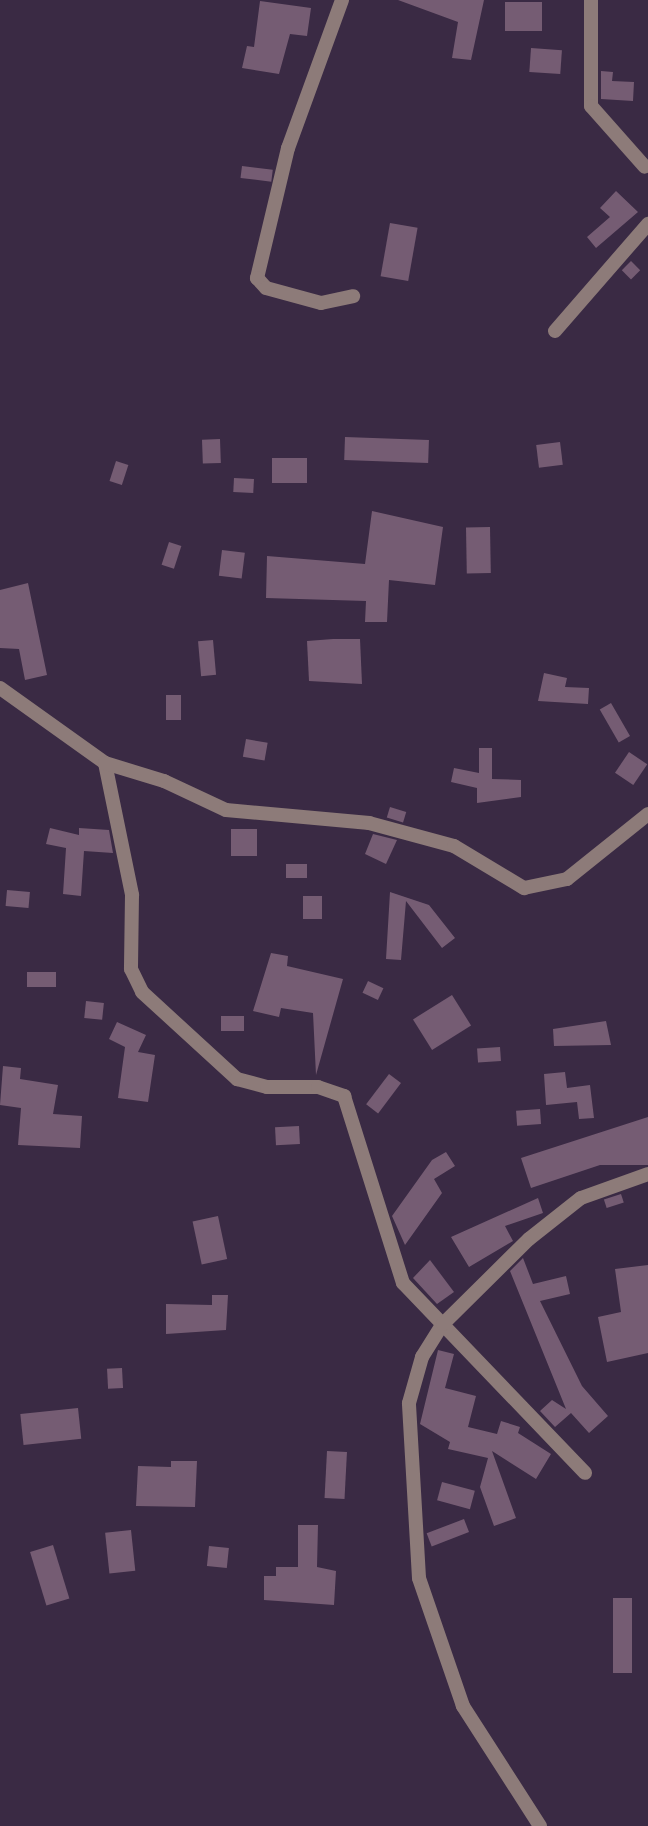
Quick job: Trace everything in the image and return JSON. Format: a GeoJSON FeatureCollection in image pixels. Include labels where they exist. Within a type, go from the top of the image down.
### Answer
{"type":"FeatureCollection","features":[{"type":"Feature","properties":{"kind":"street"},"geometry":{"type":"LineString","coordinates":[[342,0],[288,148],[257,278],[266,288],[321,303],[353,296]]}},
{"type":"Feature","properties":{"kind":"street"},"geometry":{"type":"LineString","coordinates":[[591,0],[591,106],[647,170]]}},
{"type":"Feature","properties":{"kind":"street"},"geometry":{"type":"LineString","coordinates":[[555,331],[648,224]]}},
{"type":"Feature","properties":{"kind":"street"},"geometry":{"type":"LineString","coordinates":[[0,688],[105,763],[164,780],[226,810],[369,822],[454,846],[524,888],[567,879],[648,814]]}},
{"type":"Feature","properties":{"kind":"street"},"geometry":{"type":"LineString","coordinates":[[105,763],[132,895],[131,969],[142,992],[237,1079],[267,1087],[318,1087],[344,1097],[403,1283],[585,1473]]}},
{"type":"Feature","properties":{"kind":"street"},"geometry":{"type":"LineString","coordinates":[[540,1826],[463,1706],[419,1578],[409,1403],[422,1357],[443,1324],[529,1239],[581,1198],[648,1174]]}},
{"type":"Feature","properties":{"kind":"building"},"geometry":{"type":"Polygon","coordinates":[[[398,0],[484,0],[471,60],[452,58],[458,22],[398,0]]]}},
{"type":"Feature","properties":{"kind":"building"},"geometry":{"type":"Polygon","coordinates":[[[260,1],[311,8],[307,36],[290,34],[279,74],[242,68],[247,46],[254,47],[260,1]]]}},
{"type":"Feature","properties":{"kind":"building"},"geometry":{"type":"Polygon","coordinates":[[[505,2],[542,2],[542,31],[505,31],[505,2]]]}},
{"type":"Feature","properties":{"kind":"building"},"geometry":{"type":"Polygon","coordinates":[[[531,48],[562,50],[560,74],[529,72],[531,48]]]}},
{"type":"Feature","properties":{"kind":"building"},"geometry":{"type":"Polygon","coordinates":[[[601,71],[613,72],[612,81],[634,82],[633,101],[601,99],[601,71]]]}},
{"type":"Feature","properties":{"kind":"building"},"geometry":{"type":"Polygon","coordinates":[[[242,166],[273,170],[271,182],[241,178],[242,166]]]}},
{"type":"Feature","properties":{"kind":"building"},"geometry":{"type":"Polygon","coordinates":[[[616,191],[638,212],[596,248],[587,237],[610,217],[600,208],[616,191]]]}},
{"type":"Feature","properties":{"kind":"building"},"geometry":{"type":"Polygon","coordinates":[[[390,223],[418,228],[408,281],[381,276],[390,223]]]}},
{"type":"Feature","properties":{"kind":"building"},"geometry":{"type":"Polygon","coordinates":[[[631,261],[640,270],[631,279],[622,270],[631,261]]]}},
{"type":"Feature","properties":{"kind":"building"},"geometry":{"type":"Polygon","coordinates":[[[345,437],[429,440],[428,463],[344,460],[345,437]]]}},
{"type":"Feature","properties":{"kind":"building"},"geometry":{"type":"Polygon","coordinates":[[[220,439],[221,463],[203,464],[202,440],[220,439]]]}},
{"type":"Feature","properties":{"kind":"building"},"geometry":{"type":"Polygon","coordinates":[[[560,442],[563,465],[539,468],[536,445],[560,442]]]}},
{"type":"Feature","properties":{"kind":"building"},"geometry":{"type":"Polygon","coordinates":[[[272,458],[307,458],[307,483],[272,483],[272,458]]]}},
{"type":"Feature","properties":{"kind":"building"},"geometry":{"type":"Polygon","coordinates":[[[116,461],[128,465],[122,485],[110,481],[116,461]]]}},
{"type":"Feature","properties":{"kind":"building"},"geometry":{"type":"Polygon","coordinates":[[[234,478],[254,479],[253,493],[233,492],[234,478]]]}},
{"type":"Feature","properties":{"kind":"building"},"geometry":{"type":"Polygon","coordinates":[[[372,511],[443,527],[435,585],[389,580],[387,622],[365,622],[366,601],[266,598],[267,556],[365,564],[372,511]]]}},
{"type":"Feature","properties":{"kind":"building"},"geometry":{"type":"Polygon","coordinates":[[[466,527],[490,527],[491,573],[467,573],[466,527]]]}},
{"type":"Feature","properties":{"kind":"building"},"geometry":{"type":"Polygon","coordinates":[[[169,542],[181,546],[174,569],[162,565],[169,542]]]}},
{"type":"Feature","properties":{"kind":"building"},"geometry":{"type":"Polygon","coordinates":[[[222,550],[245,553],[242,579],[219,576],[222,550]]]}},
{"type":"Feature","properties":{"kind":"building"},"geometry":{"type":"Polygon","coordinates":[[[28,583],[47,675],[25,680],[19,649],[0,648],[0,590],[28,583]]]}},
{"type":"Feature","properties":{"kind":"building"},"geometry":{"type":"Polygon","coordinates":[[[360,639],[362,684],[309,681],[307,641],[360,639]]]}},
{"type":"Feature","properties":{"kind":"building"},"geometry":{"type":"Polygon","coordinates":[[[213,640],[216,675],[201,676],[198,641],[213,640]]]}},
{"type":"Feature","properties":{"kind":"building"},"geometry":{"type":"Polygon","coordinates":[[[544,673],[567,678],[565,687],[589,688],[588,704],[538,701],[544,673]]]}},
{"type":"Feature","properties":{"kind":"building"},"geometry":{"type":"Polygon","coordinates":[[[166,695],[181,695],[181,720],[166,720],[166,695]]]}},
{"type":"Feature","properties":{"kind":"building"},"geometry":{"type":"Polygon","coordinates":[[[611,703],[630,736],[619,742],[600,710],[611,703]]]}},
{"type":"Feature","properties":{"kind":"building"},"geometry":{"type":"Polygon","coordinates":[[[246,739],[268,743],[265,761],[243,757],[246,739]]]}},
{"type":"Feature","properties":{"kind":"building"},"geometry":{"type":"Polygon","coordinates":[[[479,748],[492,748],[492,779],[521,780],[521,797],[477,803],[477,788],[451,782],[454,768],[479,773],[479,748]]]}},
{"type":"Feature","properties":{"kind":"building"},"geometry":{"type":"Polygon","coordinates":[[[629,752],[647,764],[633,785],[615,773],[629,752]]]}},
{"type":"Feature","properties":{"kind":"building"},"geometry":{"type":"Polygon","coordinates":[[[390,807],[406,812],[403,822],[387,818],[390,807]]]}},
{"type":"Feature","properties":{"kind":"building"},"geometry":{"type":"Polygon","coordinates":[[[50,828],[79,835],[79,828],[109,830],[113,853],[84,851],[81,896],[63,894],[66,848],[46,844],[50,828]]]}},
{"type":"Feature","properties":{"kind":"building"},"geometry":{"type":"Polygon","coordinates":[[[231,829],[257,829],[257,856],[231,856],[231,829]]]}},
{"type":"Feature","properties":{"kind":"building"},"geometry":{"type":"Polygon","coordinates":[[[373,834],[397,840],[386,864],[365,854],[373,834]]]}},
{"type":"Feature","properties":{"kind":"building"},"geometry":{"type":"Polygon","coordinates":[[[286,864],[307,864],[307,878],[286,878],[286,864]]]}},
{"type":"Feature","properties":{"kind":"building"},"geometry":{"type":"Polygon","coordinates":[[[7,890],[30,892],[29,908],[6,906],[7,890]]]}},
{"type":"Feature","properties":{"kind":"building"},"geometry":{"type":"Polygon","coordinates":[[[390,892],[429,905],[455,938],[442,948],[406,901],[401,960],[386,959],[390,892]]]}},
{"type":"Feature","properties":{"kind":"building"},"geometry":{"type":"Polygon","coordinates":[[[303,896],[322,896],[322,919],[303,919],[303,896]]]}},
{"type":"Feature","properties":{"kind":"building"},"geometry":{"type":"Polygon","coordinates":[[[271,953],[288,956],[287,966],[343,979],[316,1075],[313,1013],[281,1008],[279,1017],[253,1011],[271,953]]]}},
{"type":"Feature","properties":{"kind":"building"},"geometry":{"type":"Polygon","coordinates":[[[27,972],[56,972],[56,987],[27,987],[27,972]]]}},
{"type":"Feature","properties":{"kind":"building"},"geometry":{"type":"Polygon","coordinates":[[[368,981],[383,988],[378,1000],[363,993],[368,981]]]}},
{"type":"Feature","properties":{"kind":"building"},"geometry":{"type":"Polygon","coordinates":[[[452,995],[471,1026],[432,1050],[413,1019],[452,995]]]}},
{"type":"Feature","properties":{"kind":"building"},"geometry":{"type":"Polygon","coordinates":[[[86,1001],[104,1003],[102,1020],[84,1018],[86,1001]]]}},
{"type":"Feature","properties":{"kind":"building"},"geometry":{"type":"Polygon","coordinates":[[[221,1016],[244,1016],[244,1031],[221,1031],[221,1016]]]}},
{"type":"Feature","properties":{"kind":"building"},"geometry":{"type":"Polygon","coordinates":[[[606,1021],[611,1045],[554,1046],[553,1029],[606,1021]]]}},
{"type":"Feature","properties":{"kind":"building"},"geometry":{"type":"Polygon","coordinates":[[[117,1022],[146,1035],[138,1052],[155,1055],[148,1102],[118,1098],[125,1047],[109,1039],[117,1022]]]}},
{"type":"Feature","properties":{"kind":"building"},"geometry":{"type":"Polygon","coordinates":[[[500,1047],[501,1061],[478,1063],[477,1049],[500,1047]]]}},
{"type":"Feature","properties":{"kind":"building"},"geometry":{"type":"Polygon","coordinates":[[[3,1066],[21,1068],[20,1079],[58,1085],[53,1114],[82,1116],[80,1148],[18,1145],[21,1108],[0,1105],[3,1066]]]}},
{"type":"Feature","properties":{"kind":"building"},"geometry":{"type":"Polygon","coordinates":[[[565,1072],[567,1088],[590,1085],[594,1118],[579,1119],[577,1102],[546,1105],[544,1074],[565,1072]]]}},
{"type":"Feature","properties":{"kind":"building"},"geometry":{"type":"Polygon","coordinates":[[[389,1074],[401,1083],[378,1113],[366,1104],[389,1074]]]}},
{"type":"Feature","properties":{"kind":"building"},"geometry":{"type":"Polygon","coordinates":[[[540,1109],[541,1124],[517,1126],[516,1111],[540,1109]]]}},
{"type":"Feature","properties":{"kind":"building"},"geometry":{"type":"Polygon","coordinates":[[[648,1117],[648,1165],[600,1165],[531,1188],[521,1158],[648,1117]]]}},
{"type":"Feature","properties":{"kind":"building"},"geometry":{"type":"Polygon","coordinates":[[[299,1126],[300,1144],[276,1145],[275,1127],[299,1126]]]}},
{"type":"Feature","properties":{"kind":"building"},"geometry":{"type":"Polygon","coordinates":[[[446,1152],[455,1166],[434,1179],[442,1193],[405,1245],[392,1216],[432,1160],[446,1152]]]}},
{"type":"Feature","properties":{"kind":"building"},"geometry":{"type":"Polygon","coordinates":[[[621,1194],[624,1203],[607,1208],[604,1200],[621,1194]]]}},
{"type":"Feature","properties":{"kind":"building"},"geometry":{"type":"Polygon","coordinates":[[[538,1198],[543,1213],[505,1226],[513,1241],[469,1267],[451,1237],[538,1198]]]}},
{"type":"Feature","properties":{"kind":"building"},"geometry":{"type":"Polygon","coordinates":[[[218,1216],[227,1259],[202,1264],[193,1221],[218,1216]]]}},
{"type":"Feature","properties":{"kind":"building"},"geometry":{"type":"Polygon","coordinates":[[[523,1258],[533,1284],[566,1276],[570,1294],[540,1301],[582,1386],[608,1416],[589,1433],[571,1413],[555,1427],[540,1411],[552,1400],[566,1409],[510,1271],[523,1258]]]}},
{"type":"Feature","properties":{"kind":"building"},"geometry":{"type":"Polygon","coordinates":[[[430,1260],[454,1292],[437,1304],[413,1278],[430,1260]]]}},
{"type":"Feature","properties":{"kind":"building"},"geometry":{"type":"Polygon","coordinates":[[[648,1265],[648,1353],[607,1362],[598,1317],[621,1312],[615,1269],[648,1265]]]}},
{"type":"Feature","properties":{"kind":"building"},"geometry":{"type":"Polygon","coordinates":[[[212,1295],[228,1295],[226,1330],[166,1334],[166,1304],[212,1305],[212,1295]]]}},
{"type":"Feature","properties":{"kind":"building"},"geometry":{"type":"Polygon","coordinates":[[[438,1350],[454,1354],[445,1388],[476,1396],[468,1427],[497,1434],[501,1421],[520,1427],[518,1433],[551,1454],[536,1479],[492,1451],[516,1518],[494,1526],[480,1487],[488,1458],[448,1449],[450,1442],[420,1424],[438,1350]]]}},
{"type":"Feature","properties":{"kind":"building"},"geometry":{"type":"Polygon","coordinates":[[[122,1368],[123,1388],[108,1389],[107,1369],[122,1368]]]}},
{"type":"Feature","properties":{"kind":"building"},"geometry":{"type":"Polygon","coordinates":[[[78,1408],[81,1439],[24,1445],[20,1414],[78,1408]]]}},
{"type":"Feature","properties":{"kind":"building"},"geometry":{"type":"Polygon","coordinates":[[[327,1451],[347,1452],[345,1499],[325,1498],[327,1451]]]}},
{"type":"Feature","properties":{"kind":"building"},"geometry":{"type":"Polygon","coordinates":[[[171,1461],[197,1461],[195,1507],[136,1506],[138,1466],[171,1467],[171,1461]]]}},
{"type":"Feature","properties":{"kind":"building"},"geometry":{"type":"Polygon","coordinates":[[[442,1482],[475,1491],[470,1509],[437,1500],[442,1482]]]}},
{"type":"Feature","properties":{"kind":"building"},"geometry":{"type":"Polygon","coordinates":[[[464,1519],[469,1532],[432,1546],[427,1533],[464,1519]]]}},
{"type":"Feature","properties":{"kind":"building"},"geometry":{"type":"Polygon","coordinates":[[[298,1525],[318,1525],[317,1567],[336,1571],[334,1605],[264,1600],[264,1576],[276,1576],[276,1567],[298,1567],[298,1525]]]}},
{"type":"Feature","properties":{"kind":"building"},"geometry":{"type":"Polygon","coordinates":[[[131,1530],[135,1571],[109,1573],[105,1533],[131,1530]]]}},
{"type":"Feature","properties":{"kind":"building"},"geometry":{"type":"Polygon","coordinates":[[[53,1545],[69,1599],[46,1606],[30,1552],[53,1545]]]}},
{"type":"Feature","properties":{"kind":"building"},"geometry":{"type":"Polygon","coordinates":[[[209,1546],[229,1548],[227,1568],[207,1566],[209,1546]]]}},
{"type":"Feature","properties":{"kind":"building"},"geometry":{"type":"Polygon","coordinates":[[[613,1598],[632,1598],[632,1673],[613,1673],[613,1598]]]}}]}
